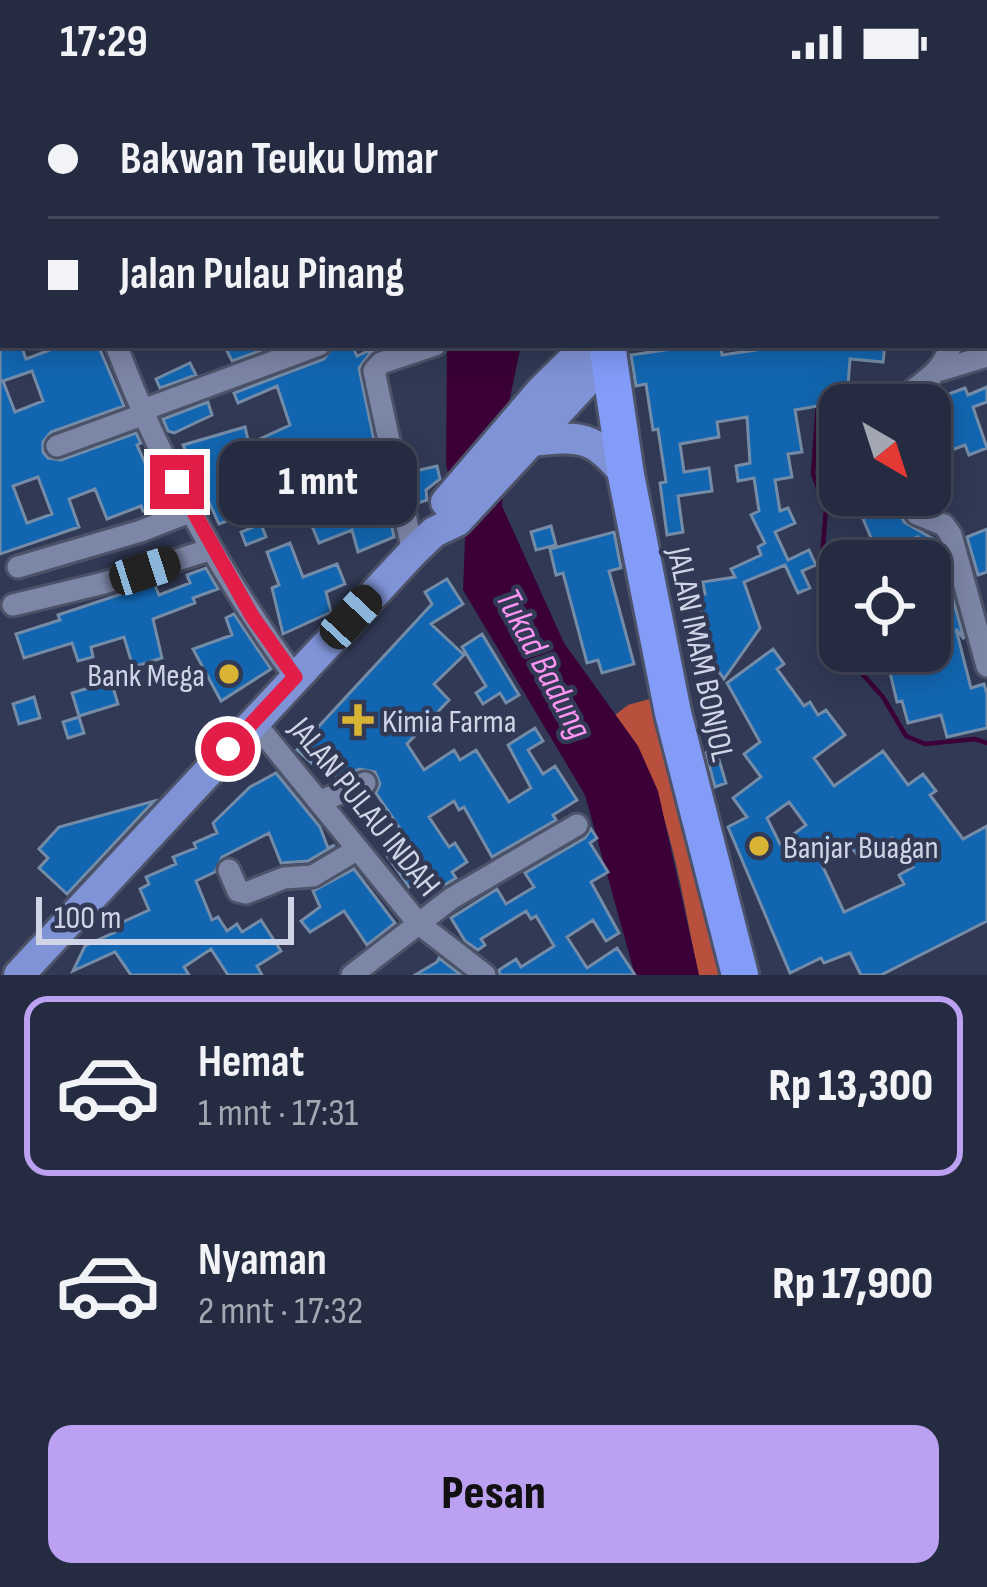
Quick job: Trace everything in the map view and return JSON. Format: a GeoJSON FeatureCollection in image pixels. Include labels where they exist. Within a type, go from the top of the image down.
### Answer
{"type":"FeatureCollection","features":[{"type":"Feature","properties":{"kind":"highway","name":"JALAN IMAM BONJOL"},"geometry":{"type":"LineString","coordinates":[[601,349],[673,713],[740,975]]}},
{"type":"Feature","properties":{"kind":"main road"},"geometry":{"type":"LineString","coordinates":[[19,975],[601,349]]}},
{"type":"Feature","properties":{"kind":"main road"},"geometry":{"type":"LineString","coordinates":[[522,439],[585,438],[604,450],[626,475]]}},
{"type":"Feature","properties":{"kind":"street"},"geometry":{"type":"LineString","coordinates":[[117,348],[212,549],[295,677]]}},
{"type":"Feature","properties":{"kind":"street"},"geometry":{"type":"LineString","coordinates":[[57,446],[311,348]]}},
{"type":"Feature","properties":{"kind":"street"},"geometry":{"type":"LineString","coordinates":[[426,348],[381,363],[374,371],[436,529]]}},
{"type":"Feature","properties":{"kind":"street"},"geometry":{"type":"LineString","coordinates":[[941,370],[950,348]]}},
{"type":"Feature","properties":{"kind":"street"},"geometry":{"type":"LineString","coordinates":[[924,384],[941,370],[987,356]]}},
{"type":"Feature","properties":{"kind":"street"},"geometry":{"type":"LineString","coordinates":[[18,567],[192,511]]}},
{"type":"Feature","properties":{"kind":"street"},"geometry":{"type":"LineString","coordinates":[[922,516],[944,525],[978,593],[987,666]]}},
{"type":"Feature","properties":{"kind":"street"},"geometry":{"type":"LineString","coordinates":[[13,605],[212,549]]}},
{"type":"Feature","properties":{"kind":"street","name":"JALAN PULAU INDAH"},"geometry":{"type":"LineString","coordinates":[[254,722],[418,923],[485,975]]}},
{"type":"Feature","properties":{"kind":"street"},"geometry":{"type":"LineString","coordinates":[[321,800],[365,783]]}},
{"type":"Feature","properties":{"kind":"street"},"geometry":{"type":"LineString","coordinates":[[352,975],[418,923],[577,825]]}},
{"type":"Feature","properties":{"kind":"street"},"geometry":{"type":"LineString","coordinates":[[229,870],[238,891],[246,893],[284,878],[313,876],[358,849]]}},
{"type":"Feature","properties":{"kind":"shaded area"},"geometry":{"type":"Polygon","coordinates":[[[653,698],[731,975],[699,975],[660,807],[634,744],[615,715],[628,705],[653,698]]]}},
{"type":"Feature","properties":{"kind":"water","name":"Tukad Badung"},"geometry":{"type":"Polygon","coordinates":[[[447,348],[520,348],[510,398],[502,506],[564,643],[638,746],[658,791],[699,975],[635,975],[585,795],[463,590],[465,539],[446,465],[447,348]]]}},
{"type":"Feature","properties":{"kind":"building"},"geometry":{"type":"Polygon","coordinates":[[[0,348],[22,348],[26,359],[55,348],[99,348],[124,406],[51,432],[43,442],[43,452],[61,460],[136,433],[163,504],[143,511],[141,506],[107,519],[95,489],[69,499],[79,527],[0,554],[0,348]],[[32,371],[3,381],[15,412],[43,401],[32,371]],[[38,477],[13,486],[27,523],[52,514],[38,477]]]}},
{"type":"Feature","properties":{"kind":"building"},"geometry":{"type":"Polygon","coordinates":[[[226,348],[268,348],[232,361],[226,348]]]}},
{"type":"Feature","properties":{"kind":"building"},"geometry":{"type":"Polygon","coordinates":[[[332,348],[353,348],[357,356],[381,348],[371,352],[359,368],[379,464],[364,469],[355,451],[308,472],[314,483],[295,488],[286,469],[278,473],[267,451],[245,461],[256,499],[227,507],[232,519],[219,524],[183,445],[245,427],[249,444],[290,425],[277,386],[238,403],[234,393],[324,359],[332,348]]]}},
{"type":"Feature","properties":{"kind":"building"},"geometry":{"type":"Polygon","coordinates":[[[679,348],[721,348],[722,355],[756,348],[885,348],[883,362],[850,359],[848,384],[819,384],[819,406],[795,410],[802,452],[788,454],[792,477],[775,480],[780,511],[788,508],[795,523],[775,532],[788,560],[809,550],[816,565],[802,571],[810,588],[798,593],[785,565],[744,582],[760,628],[724,679],[711,661],[700,666],[687,628],[703,623],[698,595],[705,594],[703,582],[735,577],[731,569],[761,555],[758,547],[765,543],[751,515],[759,511],[754,478],[738,481],[736,466],[750,463],[747,417],[717,422],[719,437],[680,444],[684,472],[709,468],[712,491],[678,496],[683,532],[667,535],[658,429],[653,430],[646,384],[636,386],[631,355],[679,348]]]}},
{"type":"Feature","properties":{"kind":"building"},"geometry":{"type":"Polygon","coordinates":[[[190,363],[196,375],[160,388],[156,379],[190,363]]]}},
{"type":"Feature","properties":{"kind":"building"},"geometry":{"type":"Polygon","coordinates":[[[987,387],[987,402],[973,407],[987,448],[969,455],[965,445],[951,450],[951,393],[965,388],[968,395],[987,387]]]}},
{"type":"Feature","properties":{"kind":"building"},"geometry":{"type":"Polygon","coordinates":[[[208,402],[212,415],[174,433],[168,431],[163,419],[208,402]]]}},
{"type":"Feature","properties":{"kind":"building"},"geometry":{"type":"Polygon","coordinates":[[[437,466],[440,479],[426,490],[427,500],[418,503],[411,472],[437,466]]]}},
{"type":"Feature","properties":{"kind":"building"},"geometry":{"type":"Polygon","coordinates":[[[371,476],[383,506],[387,504],[394,537],[358,552],[352,530],[319,543],[304,507],[371,476]]]}},
{"type":"Feature","properties":{"kind":"building"},"geometry":{"type":"Polygon","coordinates":[[[862,516],[902,516],[935,540],[918,537],[872,540],[862,516]]]}},
{"type":"Feature","properties":{"kind":"building"},"geometry":{"type":"Polygon","coordinates":[[[261,524],[266,537],[246,545],[241,532],[261,524]]]}},
{"type":"Feature","properties":{"kind":"building"},"geometry":{"type":"Polygon","coordinates":[[[551,526],[556,545],[536,550],[531,532],[551,526]]]}},
{"type":"Feature","properties":{"kind":"building"},"geometry":{"type":"Polygon","coordinates":[[[987,529],[987,572],[978,575],[967,537],[987,529]]]}},
{"type":"Feature","properties":{"kind":"building"},"geometry":{"type":"Polygon","coordinates":[[[614,532],[621,568],[609,571],[634,664],[602,673],[598,660],[587,663],[563,573],[556,575],[550,549],[614,532]]]}},
{"type":"Feature","properties":{"kind":"building"},"geometry":{"type":"Polygon","coordinates":[[[290,543],[303,577],[337,564],[345,584],[326,592],[331,612],[283,634],[272,588],[279,585],[267,552],[290,543]]]}},
{"type":"Feature","properties":{"kind":"building"},"geometry":{"type":"Polygon","coordinates":[[[206,568],[218,589],[153,619],[162,658],[133,667],[124,637],[91,647],[93,657],[78,661],[72,643],[24,658],[16,634],[154,583],[159,595],[190,583],[187,575],[206,568]]]}},
{"type":"Feature","properties":{"kind":"building"},"geometry":{"type":"Polygon","coordinates":[[[447,579],[463,604],[431,624],[464,655],[434,684],[449,700],[407,744],[424,770],[454,750],[460,760],[476,750],[509,802],[531,788],[508,745],[535,728],[543,741],[528,750],[543,774],[555,766],[577,800],[553,815],[556,820],[492,857],[464,807],[459,810],[454,801],[429,817],[449,847],[455,843],[467,862],[443,886],[434,871],[409,887],[385,853],[407,839],[376,793],[380,784],[375,772],[360,769],[337,778],[332,771],[325,775],[297,750],[432,604],[425,592],[447,579]]]}},
{"type":"Feature","properties":{"kind":"building"},"geometry":{"type":"Polygon","coordinates":[[[951,592],[971,688],[984,684],[987,694],[987,728],[947,737],[941,715],[908,723],[902,701],[897,702],[890,672],[951,672],[951,592]]]}},
{"type":"Feature","properties":{"kind":"building"},"geometry":{"type":"Polygon","coordinates":[[[234,614],[271,669],[221,701],[193,649],[232,635],[226,618],[234,614]]]}},
{"type":"Feature","properties":{"kind":"building"},"geometry":{"type":"Polygon","coordinates":[[[482,634],[519,695],[506,703],[500,693],[483,704],[476,693],[486,686],[462,647],[482,634]]]}},
{"type":"Feature","properties":{"kind":"building"},"geometry":{"type":"Polygon","coordinates":[[[773,649],[784,664],[777,669],[804,706],[810,702],[818,715],[826,710],[845,735],[814,758],[834,786],[883,751],[908,785],[923,774],[936,791],[930,795],[963,839],[987,826],[987,921],[881,975],[861,975],[850,953],[824,963],[821,958],[790,973],[728,827],[747,817],[733,798],[761,777],[744,754],[760,742],[727,683],[773,649]],[[789,802],[767,818],[780,844],[806,825],[789,802]],[[892,838],[861,860],[850,845],[822,865],[844,912],[904,884],[899,875],[913,867],[892,838]]]}},
{"type":"Feature","properties":{"kind":"building"},"geometry":{"type":"Polygon","coordinates":[[[111,681],[118,704],[79,716],[72,693],[111,681]]]}},
{"type":"Feature","properties":{"kind":"building"},"geometry":{"type":"Polygon","coordinates":[[[34,697],[40,718],[19,724],[13,704],[34,697]]]}},
{"type":"Feature","properties":{"kind":"building"},"geometry":{"type":"Polygon","coordinates":[[[79,717],[84,733],[68,738],[63,722],[79,717]]]}},
{"type":"Feature","properties":{"kind":"building"},"geometry":{"type":"Polygon","coordinates":[[[716,750],[726,783],[715,787],[706,753],[716,750]]]}},
{"type":"Feature","properties":{"kind":"building"},"geometry":{"type":"Polygon","coordinates":[[[276,773],[320,827],[328,848],[335,845],[308,861],[281,863],[269,833],[222,857],[215,872],[196,881],[212,920],[218,917],[227,931],[237,924],[242,932],[261,920],[281,951],[257,966],[262,975],[228,975],[211,949],[184,967],[189,975],[131,975],[115,952],[73,971],[85,946],[149,910],[140,889],[149,884],[146,877],[176,864],[173,857],[217,833],[213,823],[250,787],[276,773]]]}},
{"type":"Feature","properties":{"kind":"building"},"geometry":{"type":"Polygon","coordinates":[[[154,801],[67,894],[39,868],[48,858],[39,849],[59,827],[154,801]]]}},
{"type":"Feature","properties":{"kind":"building"},"geometry":{"type":"Polygon","coordinates":[[[591,829],[597,838],[590,843],[608,872],[591,882],[619,933],[606,941],[593,920],[567,937],[587,968],[617,948],[635,975],[500,975],[499,970],[516,959],[521,967],[554,946],[536,916],[531,919],[526,911],[481,939],[485,945],[478,950],[465,941],[451,918],[497,889],[506,904],[534,887],[525,873],[585,838],[591,829]]]}},
{"type":"Feature","properties":{"kind":"building"},"geometry":{"type":"Polygon","coordinates":[[[354,869],[395,923],[367,945],[344,911],[310,932],[301,921],[320,907],[313,891],[354,869]]]}},
{"type":"Feature","properties":{"kind":"building"},"geometry":{"type":"Polygon","coordinates":[[[439,958],[461,975],[415,975],[437,962],[439,958]]]}},
{"type":"Feature","properties":{"kind":"waterway"},"geometry":{"type":"LineString","coordinates":[[818,404],[813,474],[826,509],[823,540]]}},
{"type":"Feature","properties":{"kind":"waterway"},"geometry":{"type":"LineString","coordinates":[[860,672],[883,697],[906,736],[925,744],[975,739],[987,743]]}},
{"type":"Feature","properties":{"kind":"place","name":"Bank Mega"},"geometry":{"type":"Point","coordinates":[229,674]}},
{"type":"Feature","properties":{"kind":"place","name":"Kimia Farma"},"geometry":{"type":"Point","coordinates":[358,720]}},
{"type":"Feature","properties":{"kind":"place","name":"Banjar Buagan"},"geometry":{"type":"Point","coordinates":[759,846]}},
{"type":"Feature","properties":{"kind":"route"},"geometry":{"type":"LineString","coordinates":[[177,482],[252,616],[295,677],[228,749]]}}]}
